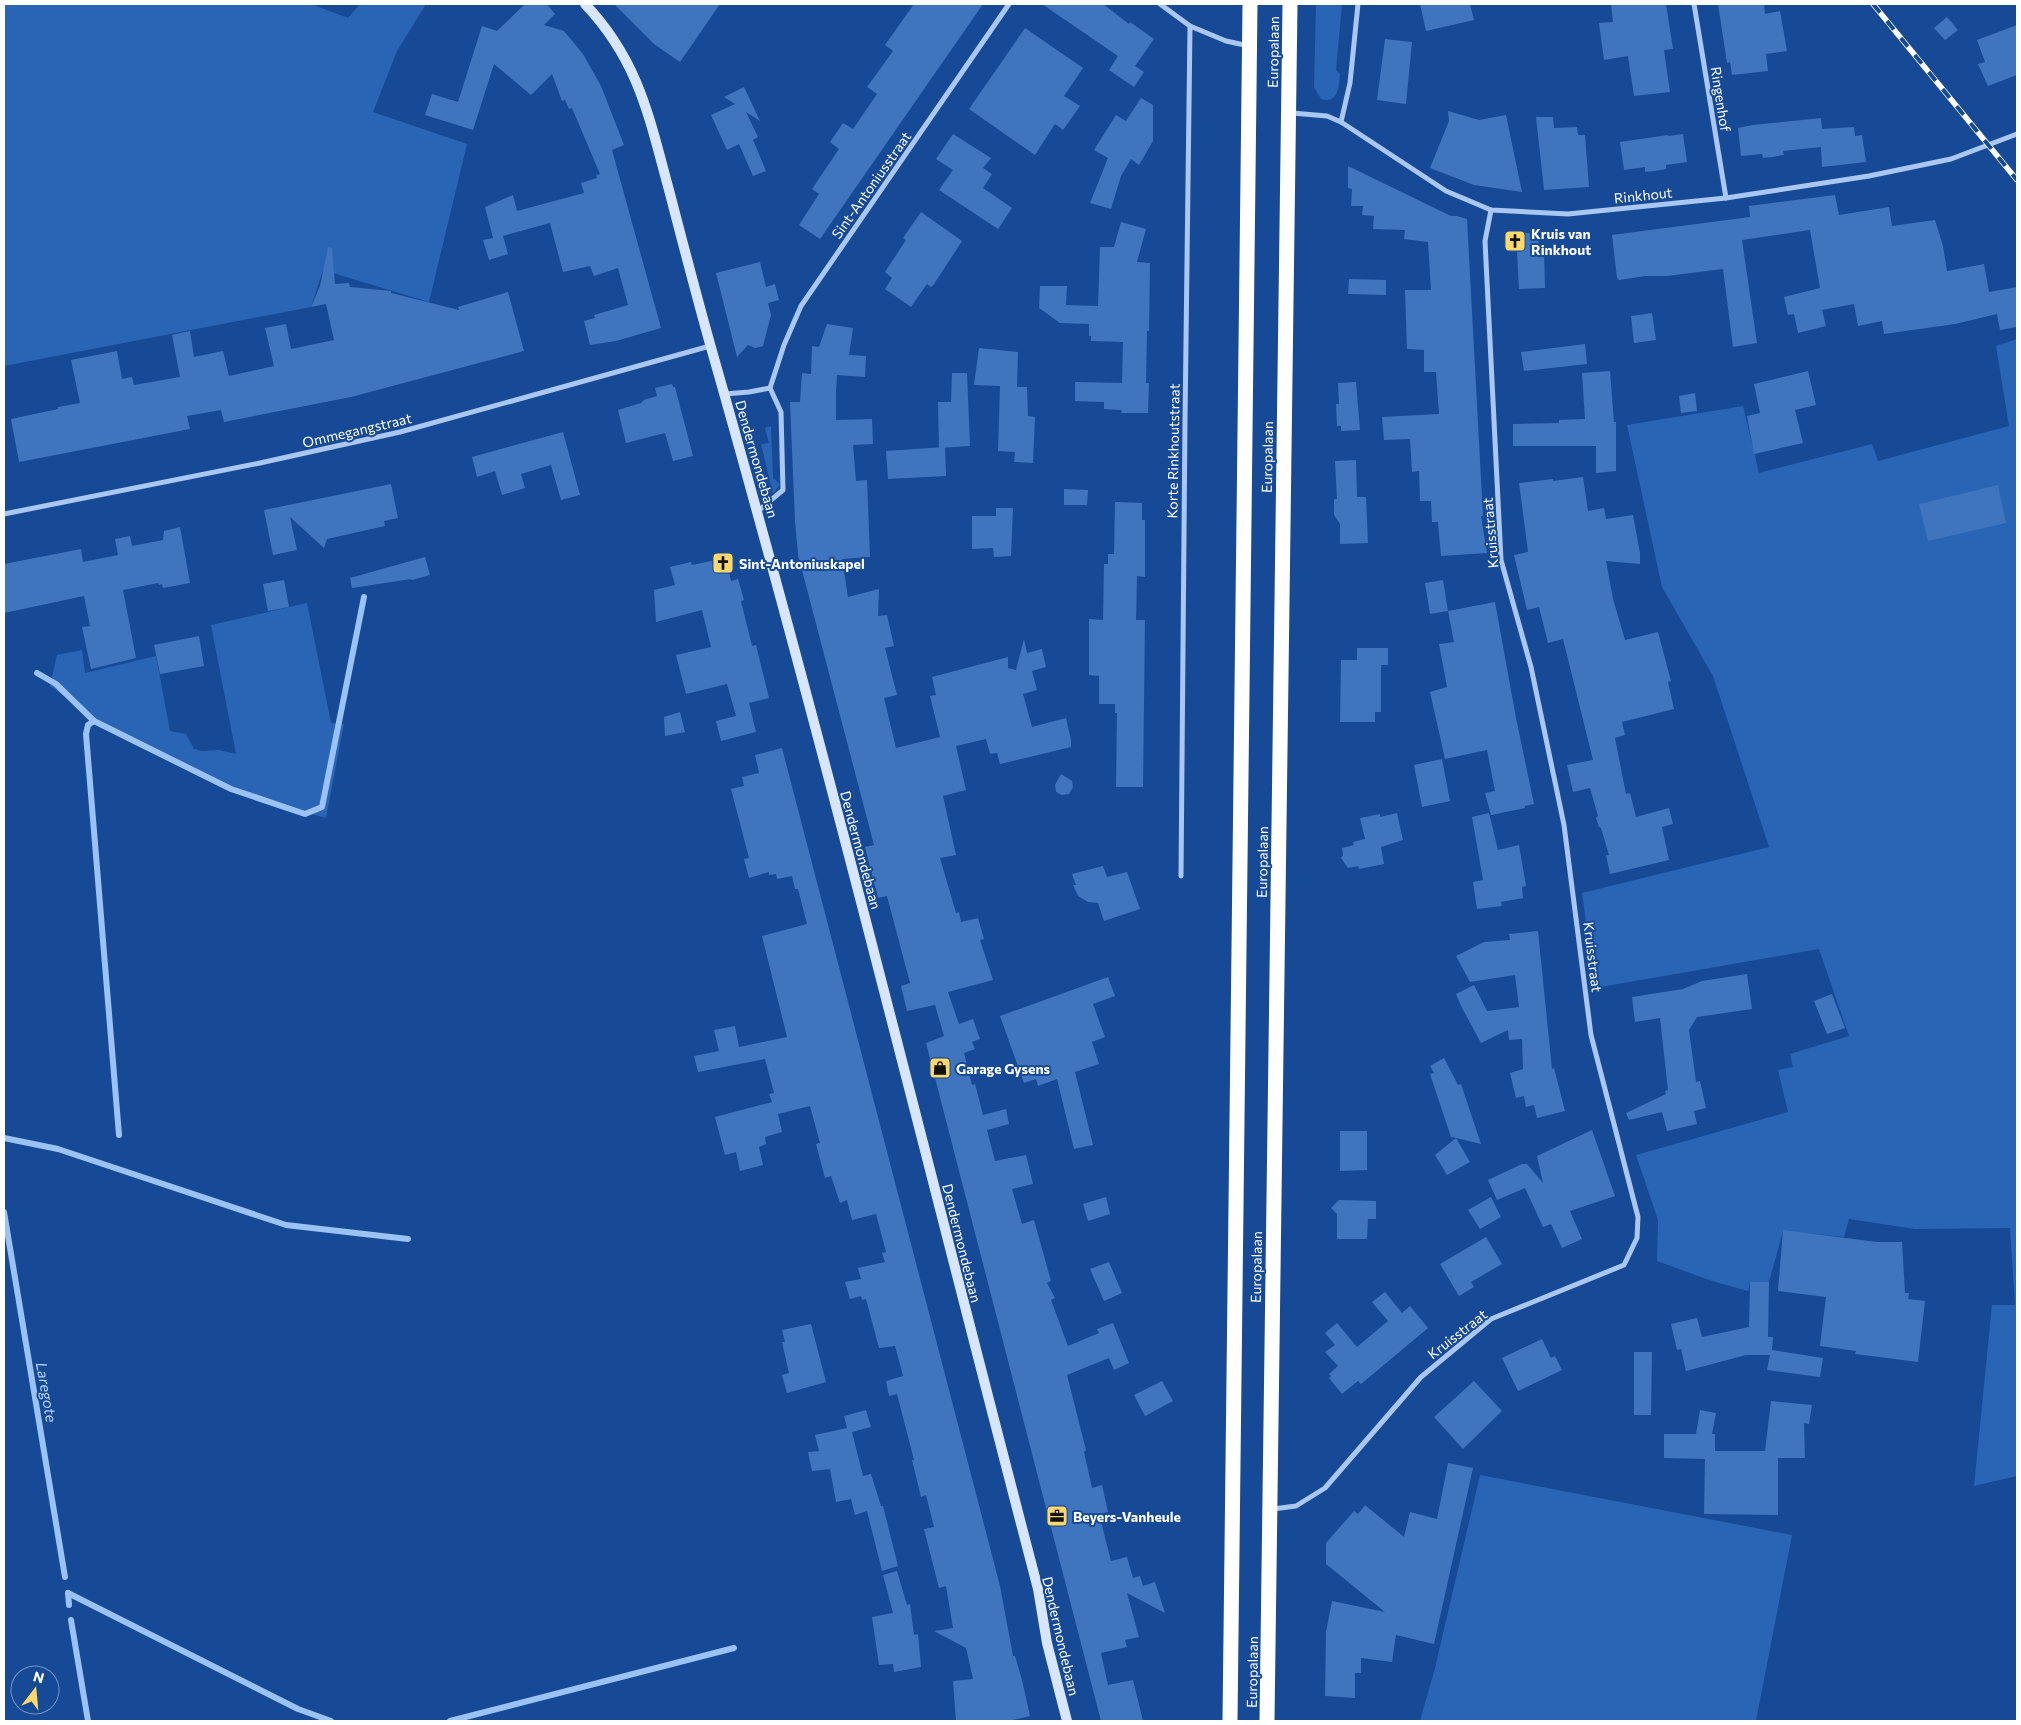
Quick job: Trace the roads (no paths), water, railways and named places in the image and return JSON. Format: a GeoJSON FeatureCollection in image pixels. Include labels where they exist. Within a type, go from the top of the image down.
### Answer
{"type":"FeatureCollection","features":[{"type":"Feature","properties":{"kind":"highway","name":"Europalaan"},"geometry":{"type":"LineString","coordinates":[[1230,1721],[1250,4]]}},
{"type":"Feature","properties":{"kind":"highway","name":"Europalaan"},"geometry":{"type":"LineString","coordinates":[[1267,1721],[1290,4]]}},
{"type":"Feature","properties":{"kind":"street","name":"Dendermondebaan"},"geometry":{"type":"LineString","coordinates":[[585,4],[599,18],[619,47],[644,97],[710,346],[758,511],[1038,1589],[1047,1643],[1067,1721]]}},
{"type":"Feature","properties":{"kind":"street","name":"Sint-Antoniusstraat"},"geometry":{"type":"LineString","coordinates":[[770,388],[784,345],[801,306],[1009,4]]}},
{"type":"Feature","properties":{"kind":"street"},"geometry":{"type":"LineString","coordinates":[[1160,4],[1190,26],[1226,41],[1250,46]]}},
{"type":"Feature","properties":{"kind":"street"},"geometry":{"type":"LineString","coordinates":[[1341,122],[1350,83],[1358,4]]}},
{"type":"Feature","properties":{"kind":"street","name":"Ringenhof"},"geometry":{"type":"LineString","coordinates":[[1694,4],[1726,198]]}},
{"type":"Feature","properties":{"kind":"street","name":"Korte Rinkhoutstraat"},"geometry":{"type":"LineString","coordinates":[[1181,876],[1184,421],[1190,26]]}},
{"type":"Feature","properties":{"kind":"street","name":"Rinkhout"},"geometry":{"type":"LineString","coordinates":[[1288,112],[1327,116],[1341,122],[1446,191],[1490,210],[1568,214],[1726,198],[1927,165],[1952,159],[2017,134]]}},
{"type":"Feature","properties":{"kind":"street","name":"Kruisstraat"},"geometry":{"type":"LineString","coordinates":[[1270,1510],[1296,1506],[1325,1488],[1421,1377],[1491,1319],[1624,1265],[1637,1238],[1638,1217],[1591,1035],[1562,816],[1531,667],[1501,560],[1485,241],[1490,210]]}},
{"type":"Feature","properties":{"kind":"street","name":"Ommegangstraat"},"geometry":{"type":"LineString","coordinates":[[4,514],[260,463],[400,432],[710,346]]}},
{"type":"Feature","properties":{"kind":"street"},"geometry":{"type":"LineString","coordinates":[[725,394],[770,388],[782,412],[783,490],[758,511]]}},
{"type":"Feature","properties":{"kind":"waterway"},"geometry":{"type":"LineString","coordinates":[[119,1135],[86,734],[88,725],[94,721],[231,789],[305,814],[322,807],[364,597]]}},
{"type":"Feature","properties":{"kind":"waterway"},"geometry":{"type":"LineString","coordinates":[[37,673],[56,684],[94,721]]}},
{"type":"Feature","properties":{"kind":"waterway"},"geometry":{"type":"LineString","coordinates":[[4,1138],[58,1149],[286,1225],[408,1239]]}},
{"type":"Feature","properties":{"kind":"waterway","name":"Laregote"},"geometry":{"type":"LineString","coordinates":[[4,1212],[65,1577]]}},
{"type":"Feature","properties":{"kind":"waterway"},"geometry":{"type":"LineString","coordinates":[[68,1593],[298,1709],[331,1721]]}},
{"type":"Feature","properties":{"kind":"waterway","name":"Laregote"},"geometry":{"type":"LineString","coordinates":[[68,1593],[69,1605]]}},
{"type":"Feature","properties":{"kind":"waterway","name":"Laregote"},"geometry":{"type":"LineString","coordinates":[[71,1620],[88,1721]]}},
{"type":"Feature","properties":{"kind":"waterway"},"geometry":{"type":"LineString","coordinates":[[450,1721],[734,1648]]}},
{"type":"Feature","properties":{"kind":"railway"},"geometry":{"type":"LineString","coordinates":[[1873,4],[2017,180]]}},
{"type":"Feature","properties":{"kind":"place","name":"Kruis van Rinkhout"},"geometry":{"type":"Point","coordinates":[1515,241]}},
{"type":"Feature","properties":{"kind":"place","name":"Sint-Antoniuskapel"},"geometry":{"type":"Point","coordinates":[723,563]}},
{"type":"Feature","properties":{"kind":"place","name":"Garage Gysens"},"geometry":{"type":"Point","coordinates":[940,1068]}},
{"type":"Feature","properties":{"kind":"place","name":"Beyers-Vanheule"},"geometry":{"type":"Point","coordinates":[1057,1516]}}]}
